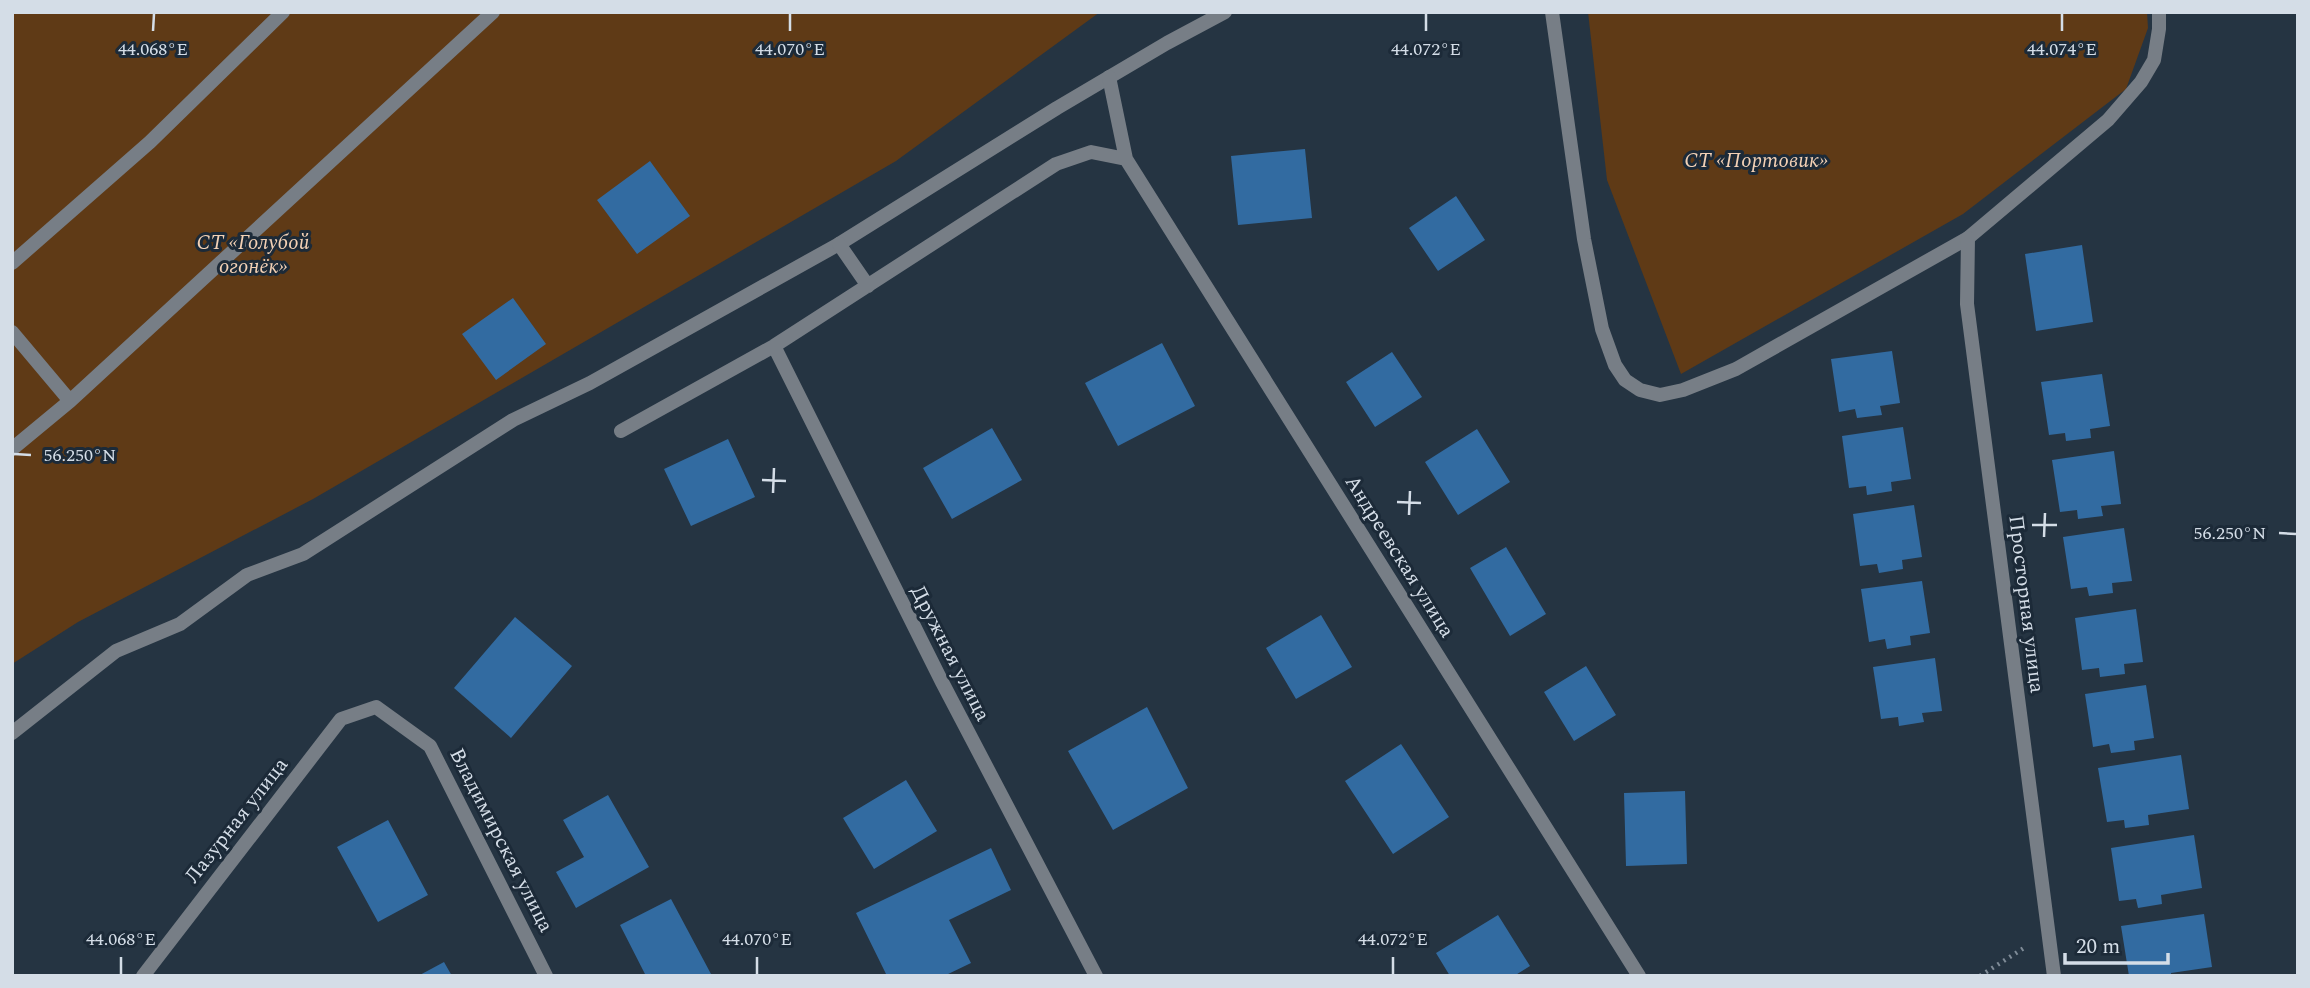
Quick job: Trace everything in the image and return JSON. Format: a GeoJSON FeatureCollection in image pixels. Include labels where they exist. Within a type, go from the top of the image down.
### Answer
{"type":"FeatureCollection","features":[{"type":"Feature","properties":{"kind":"street"},"geometry":{"type":"LineString","coordinates":[[12,263],[150,142],[283,12]]}},
{"type":"Feature","properties":{"kind":"street"},"geometry":{"type":"LineString","coordinates":[[12,449],[70,401],[493,12]]}},
{"type":"Feature","properties":{"kind":"street"},"geometry":{"type":"LineString","coordinates":[[12,733],[116,651],[180,624],[247,575],[303,554],[513,420],[590,383],[839,244],[1109,77],[1225,12]]}},
{"type":"Feature","properties":{"kind":"street"},"geometry":{"type":"LineString","coordinates":[[1552,12],[1584,239],[1602,328],[1615,365],[1625,380],[1640,390],[1660,395],[1684,390],[1736,369],[1968,238],[2108,120],[2141,82],[2154,60],[2159,12]]}},
{"type":"Feature","properties":{"kind":"street"},"geometry":{"type":"LineString","coordinates":[[621,431],[774,346],[1056,164],[1091,152],[1126,159],[1109,77]]}},
{"type":"Feature","properties":{"kind":"street","name":"Андреевская улица"},"geometry":{"type":"LineString","coordinates":[[1126,159],[1639,976]]}},
{"type":"Feature","properties":{"kind":"street","name":"Просторная улица"},"geometry":{"type":"LineString","coordinates":[[1968,238],[1967,304],[2054,976]]}},
{"type":"Feature","properties":{"kind":"street"},"geometry":{"type":"LineString","coordinates":[[839,244],[868,286]]}},
{"type":"Feature","properties":{"kind":"street"},"geometry":{"type":"LineString","coordinates":[[12,331],[70,401]]}},
{"type":"Feature","properties":{"kind":"street","name":"Дружная улица"},"geometry":{"type":"LineString","coordinates":[[774,346],[942,682],[1096,976]]}},
{"type":"Feature","properties":{"kind":"street","name":"Лазурная улица"},"geometry":{"type":"LineString","coordinates":[[143,976],[341,719],[376,707]]}},
{"type":"Feature","properties":{"kind":"street","name":"Владимирская улица"},"geometry":{"type":"LineString","coordinates":[[376,707],[430,746],[546,976]]}},
{"type":"Feature","properties":{"kind":"path"},"geometry":{"type":"LineString","coordinates":[[1980,976],[1994,964],[2049,933]]}},
{"type":"Feature","properties":{"kind":"green space","name":"СТ «Голубой огонёк»"},"geometry":{"type":"Polygon","coordinates":[[[12,12],[1100,12],[896,161],[313,499],[78,622],[12,664],[12,12]]]}},
{"type":"Feature","properties":{"kind":"green space","name":"СТ «Портовик»"},"geometry":{"type":"Polygon","coordinates":[[[1588,12],[2147,12],[2148,28],[2126,89],[1963,214],[1681,374],[1607,180],[1588,12]]]}},
{"type":"Feature","properties":{"kind":"building"},"geometry":{"type":"Polygon","coordinates":[[[1305,149],[1312,218],[1238,225],[1231,156],[1305,149]]]}},
{"type":"Feature","properties":{"kind":"building"},"geometry":{"type":"Polygon","coordinates":[[[650,161],[690,216],[637,254],[597,200],[650,161]]]}},
{"type":"Feature","properties":{"kind":"building"},"geometry":{"type":"Polygon","coordinates":[[[1456,196],[1485,240],[1438,271],[1409,228],[1456,196]]]}},
{"type":"Feature","properties":{"kind":"building"},"geometry":{"type":"Polygon","coordinates":[[[2082,245],[2093,322],[2036,331],[2025,254],[2082,245]]]}},
{"type":"Feature","properties":{"kind":"building"},"geometry":{"type":"Polygon","coordinates":[[[513,298],[546,344],[496,380],[462,334],[513,298]]]}},
{"type":"Feature","properties":{"kind":"building"},"geometry":{"type":"Polygon","coordinates":[[[1162,343],[1195,406],[1118,446],[1085,383],[1162,343]]]}},
{"type":"Feature","properties":{"kind":"building"},"geometry":{"type":"Polygon","coordinates":[[[1892,351],[1900,403],[1880,406],[1882,415],[1857,418],[1855,409],[1839,412],[1831,359],[1892,351]]]}},
{"type":"Feature","properties":{"kind":"building"},"geometry":{"type":"Polygon","coordinates":[[[1392,352],[1422,397],[1375,427],[1346,382],[1392,352]]]}},
{"type":"Feature","properties":{"kind":"building"},"geometry":{"type":"Polygon","coordinates":[[[2102,374],[2110,426],[2090,429],[2091,438],[2066,441],[2065,433],[2049,435],[2041,382],[2102,374]]]}},
{"type":"Feature","properties":{"kind":"building"},"geometry":{"type":"Polygon","coordinates":[[[1903,427],[1911,479],[1891,482],[1892,491],[1867,495],[1866,486],[1849,488],[1842,436],[1903,427]]]}},
{"type":"Feature","properties":{"kind":"building"},"geometry":{"type":"Polygon","coordinates":[[[992,428],[1022,480],[952,519],[923,468],[992,428]]]}},
{"type":"Feature","properties":{"kind":"building"},"geometry":{"type":"Polygon","coordinates":[[[1477,429],[1510,482],[1458,515],[1425,462],[1477,429]]]}},
{"type":"Feature","properties":{"kind":"building"},"geometry":{"type":"Polygon","coordinates":[[[728,439],[755,497],[691,526],[664,469],[728,439]]]}},
{"type":"Feature","properties":{"kind":"building"},"geometry":{"type":"Polygon","coordinates":[[[2114,451],[2121,504],[2101,506],[2103,516],[2078,519],[2077,510],[2060,512],[2052,460],[2114,451]]]}},
{"type":"Feature","properties":{"kind":"building"},"geometry":{"type":"Polygon","coordinates":[[[1914,505],[1922,557],[1902,560],[1903,569],[1879,573],[1877,564],[1860,566],[1853,514],[1914,505]]]}},
{"type":"Feature","properties":{"kind":"building"},"geometry":{"type":"Polygon","coordinates":[[[2124,528],[2132,581],[2112,583],[2113,593],[2089,596],[2087,587],[2071,589],[2063,537],[2124,528]]]}},
{"type":"Feature","properties":{"kind":"building"},"geometry":{"type":"Polygon","coordinates":[[[1506,547],[1546,614],[1510,636],[1470,568],[1506,547]]]}},
{"type":"Feature","properties":{"kind":"building"},"geometry":{"type":"Polygon","coordinates":[[[1922,581],[1930,633],[1910,636],[1911,645],[1887,649],[1885,639],[1869,642],[1861,589],[1922,581]]]}},
{"type":"Feature","properties":{"kind":"building"},"geometry":{"type":"Polygon","coordinates":[[[2136,609],[2143,662],[2124,664],[2125,674],[2100,677],[2099,668],[2082,670],[2075,618],[2136,609]]]}},
{"type":"Feature","properties":{"kind":"building"},"geometry":{"type":"Polygon","coordinates":[[[1321,615],[1352,667],[1296,699],[1266,648],[1321,615]]]}},
{"type":"Feature","properties":{"kind":"building"},"geometry":{"type":"Polygon","coordinates":[[[515,617],[572,666],[511,738],[454,688],[515,617]]]}},
{"type":"Feature","properties":{"kind":"building"},"geometry":{"type":"Polygon","coordinates":[[[1935,658],[1942,711],[1922,713],[1924,722],[1899,726],[1898,717],[1881,719],[1873,667],[1935,658]]]}},
{"type":"Feature","properties":{"kind":"building"},"geometry":{"type":"Polygon","coordinates":[[[1586,666],[1616,715],[1574,741],[1544,692],[1586,666]]]}},
{"type":"Feature","properties":{"kind":"building"},"geometry":{"type":"Polygon","coordinates":[[[2146,685],[2154,738],[2134,741],[2135,750],[2111,753],[2109,744],[2093,747],[2085,694],[2146,685]]]}},
{"type":"Feature","properties":{"kind":"building"},"geometry":{"type":"Polygon","coordinates":[[[1147,707],[1188,788],[1113,830],[1068,751],[1147,707]]]}},
{"type":"Feature","properties":{"kind":"building"},"geometry":{"type":"Polygon","coordinates":[[[1401,744],[1449,817],[1393,854],[1345,781],[1401,744]]]}},
{"type":"Feature","properties":{"kind":"building"},"geometry":{"type":"Polygon","coordinates":[[[2181,755],[2189,809],[2148,815],[2149,825],[2125,828],[2124,820],[2107,822],[2098,768],[2181,755]]]}},
{"type":"Feature","properties":{"kind":"building"},"geometry":{"type":"Polygon","coordinates":[[[906,780],[937,831],[874,869],[843,818],[906,780]]]}},
{"type":"Feature","properties":{"kind":"building"},"geometry":{"type":"Polygon","coordinates":[[[1685,791],[1687,864],[1626,866],[1624,793],[1685,791]]]}},
{"type":"Feature","properties":{"kind":"building"},"geometry":{"type":"Polygon","coordinates":[[[608,795],[649,867],[576,908],[556,872],[584,857],[563,820],[608,795]]]}},
{"type":"Feature","properties":{"kind":"building"},"geometry":{"type":"Polygon","coordinates":[[[388,820],[428,895],[378,922],[337,847],[388,820]]]}},
{"type":"Feature","properties":{"kind":"building"},"geometry":{"type":"Polygon","coordinates":[[[2194,835],[2202,888],[2161,895],[2162,904],[2138,908],[2136,899],[2119,901],[2111,848],[2194,835]]]}},
{"type":"Feature","properties":{"kind":"building"},"geometry":{"type":"Polygon","coordinates":[[[991,848],[1011,890],[949,920],[971,963],[944,976],[887,976],[856,913],[991,848]]]}},
{"type":"Feature","properties":{"kind":"building"},"geometry":{"type":"Polygon","coordinates":[[[671,899],[711,974],[707,976],[646,976],[620,925],[671,899]]]}},
{"type":"Feature","properties":{"kind":"building"},"geometry":{"type":"Polygon","coordinates":[[[2204,914],[2212,967],[2171,973],[2171,976],[2129,976],[2121,926],[2204,914]]]}},
{"type":"Feature","properties":{"kind":"building"},"geometry":{"type":"Polygon","coordinates":[[[1498,915],[1530,966],[1514,976],[1450,976],[1436,953],[1498,915]]]}},
{"type":"Feature","properties":{"kind":"building"},"geometry":{"type":"Polygon","coordinates":[[[444,962],[452,976],[418,976],[444,962]]]}}]}
